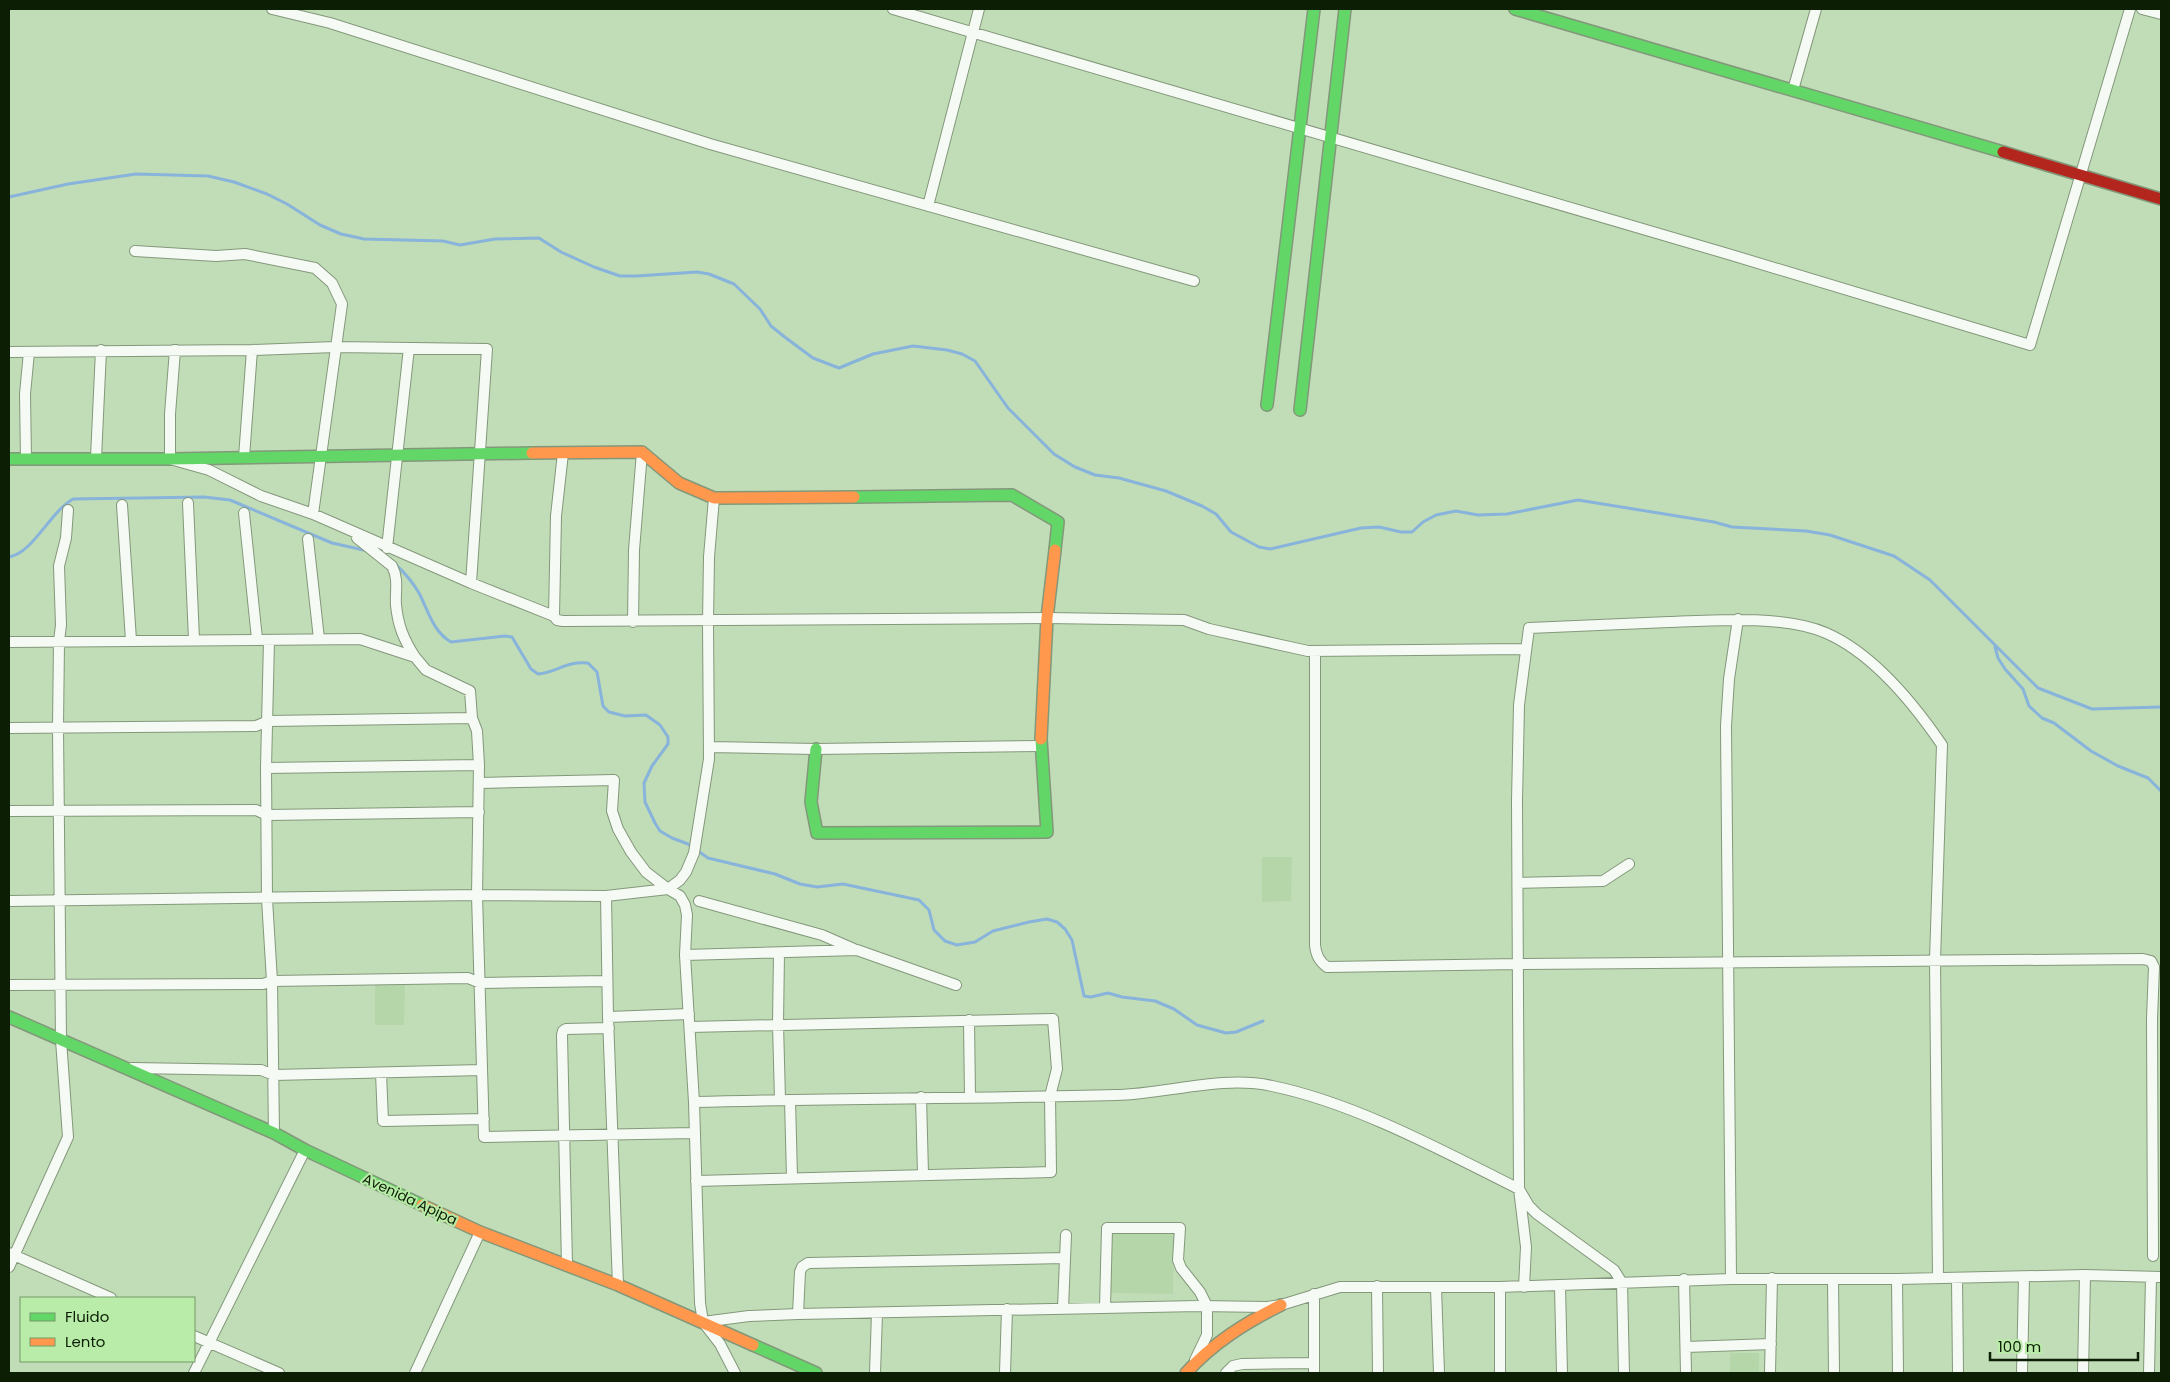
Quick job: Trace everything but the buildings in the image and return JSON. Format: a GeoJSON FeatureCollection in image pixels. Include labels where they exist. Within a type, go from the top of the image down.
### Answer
{"type":"FeatureCollection","features":[{"type":"Feature","properties":{"kind":"street"},"geometry":{"type":"LineString","coordinates":[[272,9],[330,23],[710,144],[1194,281]]}},
{"type":"Feature","properties":{"kind":"street"},"geometry":{"type":"LineString","coordinates":[[893,9],[1728,254],[2030,345],[2130,9]]}},
{"type":"Feature","properties":{"kind":"street"},"geometry":{"type":"LineString","coordinates":[[928,206],[979,9]]}},
{"type":"Feature","properties":{"kind":"street"},"geometry":{"type":"LineString","coordinates":[[1267,405],[1314,9]]}},
{"type":"Feature","properties":{"kind":"street"},"geometry":{"type":"LineString","coordinates":[[1300,410],[1345,9]]}},
{"type":"Feature","properties":{"kind":"street"},"geometry":{"type":"LineString","coordinates":[[1515,9],[2161,198]]}},
{"type":"Feature","properties":{"kind":"street"},"geometry":{"type":"LineString","coordinates":[[1793,90],[1816,9]]}},
{"type":"Feature","properties":{"kind":"street"},"geometry":{"type":"LineString","coordinates":[[2142,9],[2161,14]]}},
{"type":"Feature","properties":{"kind":"street"},"geometry":{"type":"LineString","coordinates":[[135,251],[216,256],[245,254],[315,268],[332,283],[342,304],[313,514]]}},
{"type":"Feature","properties":{"kind":"street"},"geometry":{"type":"LineString","coordinates":[[9,352],[252,350],[335,347],[487,349],[471,583]]}},
{"type":"Feature","properties":{"kind":"street"},"geometry":{"type":"LineString","coordinates":[[387,548],[409,348]]}},
{"type":"Feature","properties":{"kind":"street"},"geometry":{"type":"LineString","coordinates":[[96,458],[101,350]]}},
{"type":"Feature","properties":{"kind":"street"},"geometry":{"type":"LineString","coordinates":[[170,459],[170,414],[175,350]]}},
{"type":"Feature","properties":{"kind":"street"},"geometry":{"type":"LineString","coordinates":[[244,457],[252,350]]}},
{"type":"Feature","properties":{"kind":"street"},"geometry":{"type":"LineString","coordinates":[[26,460],[25,394],[29,352]]}},
{"type":"Feature","properties":{"kind":"street"},"geometry":{"type":"LineString","coordinates":[[9,459],[170,459],[397,454],[642,452],[679,483],[714,498],[1012,495],[1058,522],[1047,618],[1041,746],[1047,832],[817,832],[813,815],[812,795],[816,749]]}},
{"type":"Feature","properties":{"kind":"street"},"geometry":{"type":"LineString","coordinates":[[633,622],[634,550],[642,452]]}},
{"type":"Feature","properties":{"kind":"street"},"geometry":{"type":"LineString","coordinates":[[554,616],[556,516],[563,453]]}},
{"type":"Feature","properties":{"kind":"street"},"geometry":{"type":"LineString","coordinates":[[170,459],[209,470],[260,496],[313,514],[387,548],[554,616],[563,622],[1047,618],[1184,620],[1209,629],[1315,651],[1524,649]]}},
{"type":"Feature","properties":{"kind":"street"},"geometry":{"type":"LineString","coordinates":[[9,901],[477,895],[606,896],[668,889],[680,880],[686,872],[694,853],[710,759],[708,622],[714,498]]}},
{"type":"Feature","properties":{"kind":"street"},"geometry":{"type":"LineString","coordinates":[[188,503],[194,639]]}},
{"type":"Feature","properties":{"kind":"street"},"geometry":{"type":"LineString","coordinates":[[122,506],[131,640]]}},
{"type":"Feature","properties":{"kind":"street"},"geometry":{"type":"LineString","coordinates":[[9,1267],[12,1253],[68,1136],[61,1040],[58,727],[59,641],[61,625],[59,566],[66,538],[68,510]]}},
{"type":"Feature","properties":{"kind":"street"},"geometry":{"type":"LineString","coordinates":[[244,513],[256,640]]}},
{"type":"Feature","properties":{"kind":"street"},"geometry":{"type":"LineString","coordinates":[[344,529],[392,566],[397,582],[395,588],[396,605],[401,634],[415,657],[426,670],[470,691],[472,718],[477,731],[480,783],[477,895],[484,1137],[694,1133]]}},
{"type":"Feature","properties":{"kind":"street"},"geometry":{"type":"LineString","coordinates":[[308,539],[318,639]]}},
{"type":"Feature","properties":{"kind":"street"},"geometry":{"type":"LineString","coordinates":[[1731,1279],[1726,726],[1729,679],[1738,620]]}},
{"type":"Feature","properties":{"kind":"street"},"geometry":{"type":"LineString","coordinates":[[1524,1287],[1526,1247],[1520,1189],[1517,801],[1519,705],[1524,649],[1529,628],[1738,620],[1800,625],[1826,633],[1850,645],[1875,666],[1898,690],[1927,722],[1942,745],[1935,960],[1938,1278]]}},
{"type":"Feature","properties":{"kind":"street"},"geometry":{"type":"LineString","coordinates":[[9,642],[360,639],[415,657]]}},
{"type":"Feature","properties":{"kind":"street"},"geometry":{"type":"LineString","coordinates":[[269,640],[266,768],[267,899],[272,981],[274,1133]]}},
{"type":"Feature","properties":{"kind":"street"},"geometry":{"type":"LineString","coordinates":[[1315,651],[1315,945],[1316,954],[1327,968],[1935,960],[2143,959],[2150,961],[2154,967],[2157,1020],[2153,1256]]}},
{"type":"Feature","properties":{"kind":"street"},"geometry":{"type":"LineString","coordinates":[[9,728],[256,726],[268,721],[472,718]]}},
{"type":"Feature","properties":{"kind":"street"},"geometry":{"type":"LineString","coordinates":[[710,747],[816,749],[1041,746]]}},
{"type":"Feature","properties":{"kind":"street"},"geometry":{"type":"LineString","coordinates":[[266,768],[479,765]]}},
{"type":"Feature","properties":{"kind":"street"},"geometry":{"type":"LineString","coordinates":[[480,783],[614,780],[612,811],[618,829],[631,852],[646,872],[680,896],[685,905],[687,915],[685,955],[694,1102],[699,1289],[703,1322],[720,1344],[735,1373]]}},
{"type":"Feature","properties":{"kind":"street"},"geometry":{"type":"LineString","coordinates":[[9,811],[256,810],[267,816],[479,812]]}},
{"type":"Feature","properties":{"kind":"street"},"geometry":{"type":"LineString","coordinates":[[1518,883],[1603,881],[1629,864]]}},
{"type":"Feature","properties":{"kind":"street"},"geometry":{"type":"LineString","coordinates":[[606,896],[608,1017],[614,1134],[618,1285]]}},
{"type":"Feature","properties":{"kind":"street"},"geometry":{"type":"LineString","coordinates":[[698,901],[822,935],[956,985]]}},
{"type":"Feature","properties":{"kind":"street"},"geometry":{"type":"LineString","coordinates":[[685,955],[858,950]]}},
{"type":"Feature","properties":{"kind":"street"},"geometry":{"type":"LineString","coordinates":[[779,953],[778,1024],[792,1177]]}},
{"type":"Feature","properties":{"kind":"street"},"geometry":{"type":"LineString","coordinates":[[9,986],[263,984],[272,981],[468,978],[480,983],[607,981]]}},
{"type":"Feature","properties":{"kind":"street"},"geometry":{"type":"LineString","coordinates":[[608,1017],[689,1014]]}},
{"type":"Feature","properties":{"kind":"street","name":"Avenida Apipa"},"geometry":{"type":"LineString","coordinates":[[9,1017],[274,1133],[305,1150],[480,1232],[618,1285],[816,1373]]}},
{"type":"Feature","properties":{"kind":"street"},"geometry":{"type":"LineString","coordinates":[[690,1027],[1053,1019],[1058,1068],[1050,1096],[1051,1172],[792,1177],[696,1181]]}},
{"type":"Feature","properties":{"kind":"street"},"geometry":{"type":"LineString","coordinates":[[969,1020],[970,1097]]}},
{"type":"Feature","properties":{"kind":"street"},"geometry":{"type":"LineString","coordinates":[[567,1266],[563,1031],[609,1028]]}},
{"type":"Feature","properties":{"kind":"street"},"geometry":{"type":"LineString","coordinates":[[126,1068],[261,1070],[274,1075],[482,1070]]}},
{"type":"Feature","properties":{"kind":"street"},"geometry":{"type":"LineString","coordinates":[[381,1073],[383,1121],[484,1119]]}},
{"type":"Feature","properties":{"kind":"street"},"geometry":{"type":"LineString","coordinates":[[694,1102],[1118,1095],[1245,1082],[1271,1086],[1305,1095],[1377,1122],[1520,1189],[1528,1206],[1537,1214],[1608,1265],[1619,1276],[1622,1284],[1624,1373]]}},
{"type":"Feature","properties":{"kind":"street"},"geometry":{"type":"LineString","coordinates":[[921,1097],[923,1174]]}},
{"type":"Feature","properties":{"kind":"street"},"geometry":{"type":"LineString","coordinates":[[194,1373],[305,1150]]}},
{"type":"Feature","properties":{"kind":"street"},"geometry":{"type":"LineString","coordinates":[[1105,1308],[1107,1228],[1180,1228],[1178,1260],[1181,1268],[1200,1292],[1207,1306],[1207,1335],[1188,1370]]}},
{"type":"Feature","properties":{"kind":"street"},"geometry":{"type":"LineString","coordinates":[[415,1373],[480,1232]]}},
{"type":"Feature","properties":{"kind":"street"},"geometry":{"type":"LineString","coordinates":[[1064,1308],[1066,1235]]}},
{"type":"Feature","properties":{"kind":"street"},"geometry":{"type":"LineString","coordinates":[[12,1253],[109,1297]]}},
{"type":"Feature","properties":{"kind":"street"},"geometry":{"type":"LineString","coordinates":[[798,1314],[800,1272],[802,1267],[808,1263],[1065,1258]]}},
{"type":"Feature","properties":{"kind":"street"},"geometry":{"type":"LineString","coordinates":[[2083,1373],[2085,1275]]}},
{"type":"Feature","properties":{"kind":"street"},"geometry":{"type":"LineString","coordinates":[[1188,1370],[1209,1349],[1233,1330],[1281,1305],[1340,1287],[1500,1288],[1772,1278],[1897,1279],[2085,1275],[2156,1277],[2149,1373]]}},
{"type":"Feature","properties":{"kind":"street"},"geometry":{"type":"LineString","coordinates":[[2022,1373],[2024,1276]]}},
{"type":"Feature","properties":{"kind":"street"},"geometry":{"type":"LineString","coordinates":[[1770,1373],[1772,1278]]}},
{"type":"Feature","properties":{"kind":"street"},"geometry":{"type":"LineString","coordinates":[[1957,1278],[1958,1373]]}},
{"type":"Feature","properties":{"kind":"street"},"geometry":{"type":"LineString","coordinates":[[1833,1279],[1834,1373]]}},
{"type":"Feature","properties":{"kind":"street"},"geometry":{"type":"LineString","coordinates":[[1897,1279],[1898,1373]]}},
{"type":"Feature","properties":{"kind":"street"},"geometry":{"type":"LineString","coordinates":[[1684,1280],[1686,1373]]}},
{"type":"Feature","properties":{"kind":"street"},"geometry":{"type":"LineString","coordinates":[[1377,1286],[1378,1373]]}},
{"type":"Feature","properties":{"kind":"street"},"geometry":{"type":"LineString","coordinates":[[1560,1286],[1562,1373]]}},
{"type":"Feature","properties":{"kind":"street"},"geometry":{"type":"LineString","coordinates":[[1436,1288],[1439,1373]]}},
{"type":"Feature","properties":{"kind":"street"},"geometry":{"type":"LineString","coordinates":[[1500,1288],[1500,1373]]}},
{"type":"Feature","properties":{"kind":"street"},"geometry":{"type":"LineString","coordinates":[[1226,1373],[1233,1366],[1242,1364],[1314,1368],[1314,1294]]}},
{"type":"Feature","properties":{"kind":"street"},"geometry":{"type":"LineString","coordinates":[[703,1322],[749,1316],[798,1314],[1281,1305]]}},
{"type":"Feature","properties":{"kind":"street"},"geometry":{"type":"LineString","coordinates":[[1005,1373],[1007,1309]]}},
{"type":"Feature","properties":{"kind":"street"},"geometry":{"type":"LineString","coordinates":[[875,1373],[877,1313]]}},
{"type":"Feature","properties":{"kind":"street"},"geometry":{"type":"LineString","coordinates":[[195,1336],[278,1373]]}},
{"type":"Feature","properties":{"kind":"street"},"geometry":{"type":"LineString","coordinates":[[1686,1347],[1771,1344]]}},
{"type":"Feature","properties":{"kind":"green space"},"geometry":{"type":"Polygon","coordinates":[[[1262,857],[1292,857],[1291,901],[1262,902],[1262,857]]]}},
{"type":"Feature","properties":{"kind":"green space"},"geometry":{"type":"Polygon","coordinates":[[[375,984],[405,985],[404,1025],[375,1025],[375,984]]]}},
{"type":"Feature","properties":{"kind":"green space"},"geometry":{"type":"Polygon","coordinates":[[[1112,1233],[1174,1234],[1173,1294],[1111,1293],[1112,1233]]]}},
{"type":"Feature","properties":{"kind":"green space"},"geometry":{"type":"Polygon","coordinates":[[[1730,1353],[1759,1353],[1759,1373],[1730,1373],[1730,1353]]]}},
{"type":"Feature","properties":{"kind":"waterway"},"geometry":{"type":"LineString","coordinates":[[9,197],[68,184],[136,174],[208,176],[234,182],[267,194],[320,225],[341,234],[364,239],[443,241],[460,245],[495,239],[539,238],[561,252],[620,276],[697,272],[709,274],[734,284],[760,309],[771,326],[813,358],[839,368],[873,354],[913,346],[947,350],[962,354],[975,361],[1008,408],[1054,454],[1075,467],[1095,475],[1119,478],[1166,491],[1202,506],[1216,514],[1231,532],[1259,547],[1270,549],[1361,528],[1379,527],[1401,532],[1412,532],[1423,522],[1436,515],[1456,511],[1478,515],[1507,514],[1578,500],[1714,522],[1732,527],[1806,531],[1830,535],[1894,556],[1930,580],[2038,688],[2092,709],[2161,707]]}},
{"type":"Feature","properties":{"kind":"waterway"},"geometry":{"type":"LineString","coordinates":[[9,557],[18,554],[26,548],[57,513],[73,499],[204,497],[230,500],[332,543],[368,551]]}},
{"type":"Feature","properties":{"kind":"waterway"},"geometry":{"type":"LineString","coordinates":[[396,565],[417,589],[435,627],[451,642],[505,636],[512,637],[531,669],[538,674],[567,665],[588,663],[597,672],[603,706],[609,712],[625,716],[646,715],[660,725],[668,737],[668,744],[652,766],[644,783],[645,802],[660,831],[688,844],[708,858],[775,874],[800,884],[817,887],[843,884],[919,900],[929,910],[934,930],[945,941],[957,945],[975,942],[993,931],[1047,919],[1057,922],[1065,929],[1072,940],[1084,996],[1091,997],[1108,993],[1122,997],[1155,1001],[1174,1009],[1197,1025],[1226,1033],[1236,1032],[1263,1021]]}},
{"type":"Feature","properties":{"kind":"waterway"},"geometry":{"type":"LineString","coordinates":[[1995,647],[1998,658],[2005,669],[2023,689],[2029,706],[2042,718],[2054,723],[2091,751],[2118,766],[2148,778],[2161,791]]}},
{"type":"Feature","properties":{"kind":"traffic: fast"},"geometry":{"type":"LineString","coordinates":[[1267,405],[1314,9]]}},
{"type":"Feature","properties":{"kind":"traffic: fast"},"geometry":{"type":"LineString","coordinates":[[1300,410],[1345,9]]}},
{"type":"Feature","properties":{"kind":"traffic: fast"},"geometry":{"type":"LineString","coordinates":[[1515,9],[2003,152]]}},
{"type":"Feature","properties":{"kind":"traffic: fast"},"geometry":{"type":"LineString","coordinates":[[9,459],[170,459],[532,453]]}},
{"type":"Feature","properties":{"kind":"traffic: fast"},"geometry":{"type":"LineString","coordinates":[[854,497],[1012,495],[1058,522],[1055,550]]}},
{"type":"Feature","properties":{"kind":"traffic: fast"},"geometry":{"type":"LineString","coordinates":[[816,749],[811,802],[817,833],[1047,832],[1041,739]]}},
{"type":"Feature","properties":{"kind":"traffic: fast"},"geometry":{"type":"LineString","coordinates":[[9,1017],[274,1133],[305,1150],[422,1205]]}},
{"type":"Feature","properties":{"kind":"traffic: fast"},"geometry":{"type":"LineString","coordinates":[[753,1345],[816,1373]]}},
{"type":"Feature","properties":{"kind":"traffic: slow"},"geometry":{"type":"LineString","coordinates":[[532,453],[642,452],[679,483],[714,498],[854,497]]}},
{"type":"Feature","properties":{"kind":"traffic: slow"},"geometry":{"type":"LineString","coordinates":[[1041,739],[1047,618],[1055,550]]}},
{"type":"Feature","properties":{"kind":"traffic: slow"},"geometry":{"type":"LineString","coordinates":[[422,1205],[480,1232],[618,1285],[753,1345]]}},
{"type":"Feature","properties":{"kind":"traffic: slow"},"geometry":{"type":"LineString","coordinates":[[1186,1373],[1218,1343],[1281,1305]]}},
{"type":"Feature","properties":{"kind":"traffic: jam"},"geometry":{"type":"LineString","coordinates":[[2003,152],[2161,199]]}}]}
